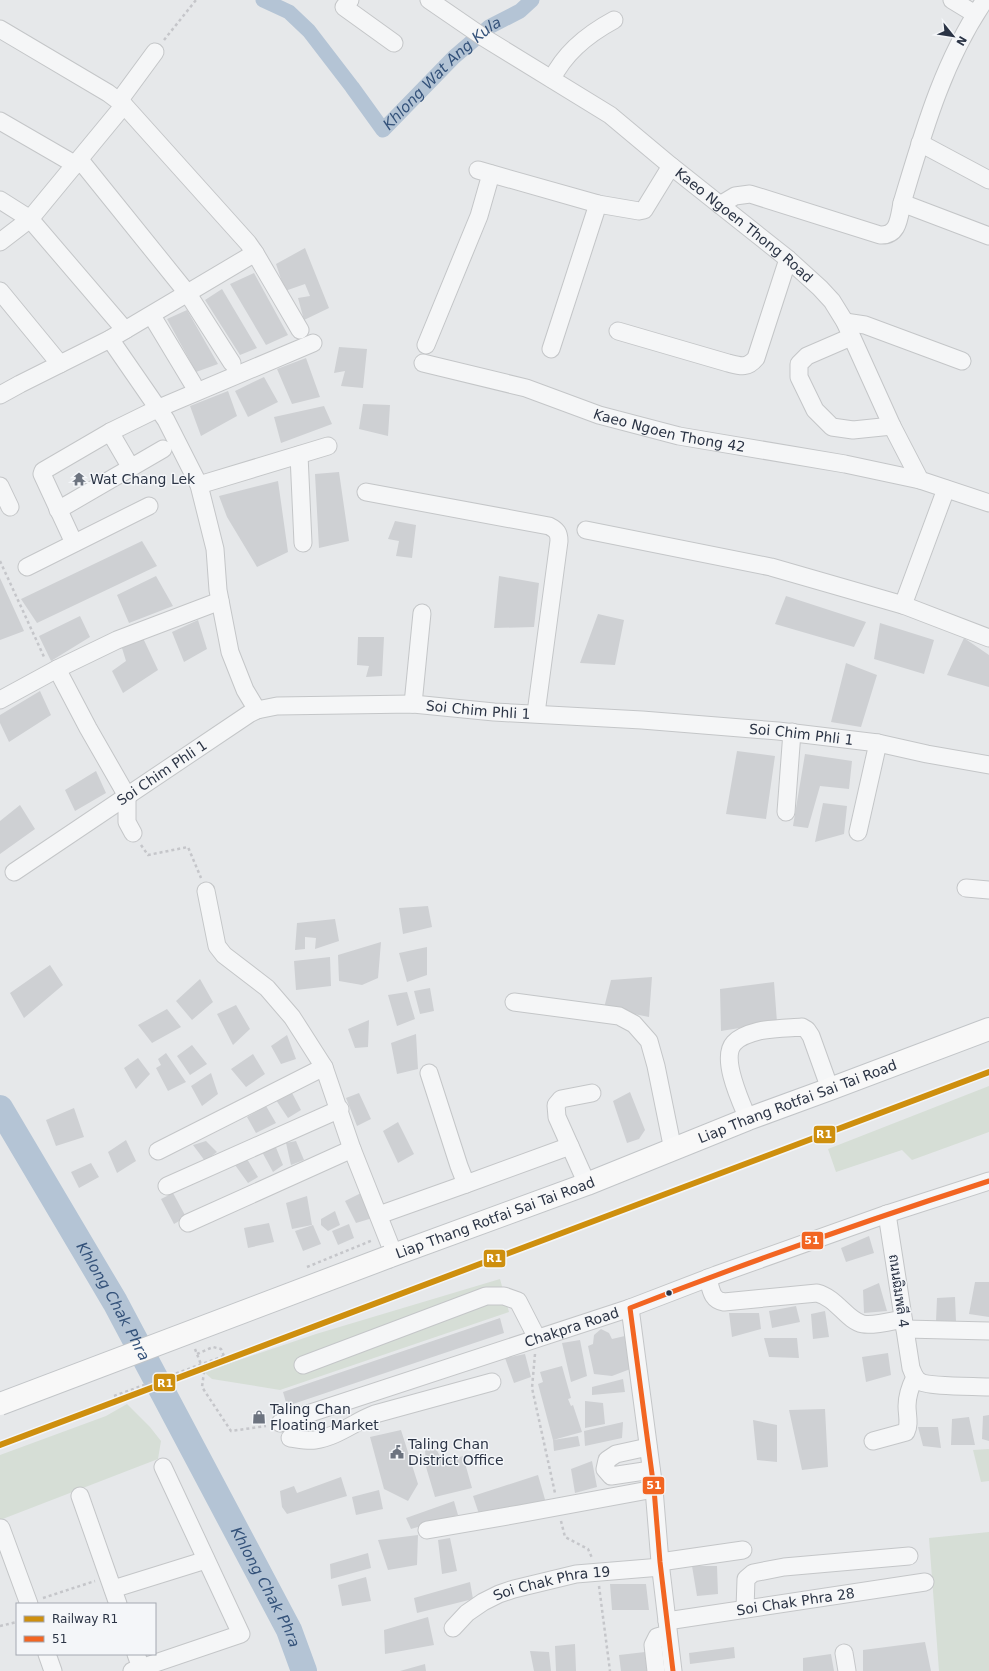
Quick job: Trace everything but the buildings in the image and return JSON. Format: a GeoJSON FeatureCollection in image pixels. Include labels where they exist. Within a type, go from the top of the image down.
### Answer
{"type":"FeatureCollection","features":[{"type":"Feature","properties":{"kind":"main road","name":"Liap Thang Rotfai Sai Tai Road"},"geometry":{"type":"LineString","coordinates":[[0,1404],[586,1184],[748,1119],[830,1090],[989,1029]]}},
{"type":"Feature","properties":{"kind":"street"},"geometry":{"type":"LineString","coordinates":[[350,0],[344,7],[394,43]]}},
{"type":"Feature","properties":{"kind":"street","name":"Kaeo Ngoen Thong Road"},"geometry":{"type":"LineString","coordinates":[[429,0],[477,33],[610,115],[671,166],[788,259],[832,301],[848,330],[892,426],[920,480]]}},
{"type":"Feature","properties":{"kind":"street"},"geometry":{"type":"LineString","coordinates":[[720,205],[735,196],[750,194],[880,235],[886,235],[895,229],[898,224],[902,203],[920,143],[946,71],[981,6],[952,0]]}},
{"type":"Feature","properties":{"kind":"street"},"geometry":{"type":"LineString","coordinates":[[552,79],[556,71],[577,44],[597,29],[614,20]]}},
{"type":"Feature","properties":{"kind":"street"},"geometry":{"type":"LineString","coordinates":[[0,29],[122,103],[256,253],[300,330]]}},
{"type":"Feature","properties":{"kind":"street"},"geometry":{"type":"LineString","coordinates":[[0,242],[28,221],[78,162],[122,103],[155,52]]}},
{"type":"Feature","properties":{"kind":"street"},"geometry":{"type":"LineString","coordinates":[[0,121],[78,162],[188,294],[232,363]]}},
{"type":"Feature","properties":{"kind":"street"},"geometry":{"type":"LineString","coordinates":[[920,143],[989,180]]}},
{"type":"Feature","properties":{"kind":"street"},"geometry":{"type":"LineString","coordinates":[[426,345],[479,216],[484,172],[598,204],[631,210],[644,210],[671,166]]}},
{"type":"Feature","properties":{"kind":"street"},"geometry":{"type":"LineString","coordinates":[[0,200],[28,221],[125,330]]}},
{"type":"Feature","properties":{"kind":"street"},"geometry":{"type":"LineString","coordinates":[[902,203],[989,236]]}},
{"type":"Feature","properties":{"kind":"street"},"geometry":{"type":"LineString","coordinates":[[551,349],[598,204]]}},
{"type":"Feature","properties":{"kind":"street"},"geometry":{"type":"LineString","coordinates":[[0,214],[4,213],[28,221]]}},
{"type":"Feature","properties":{"kind":"street"},"geometry":{"type":"LineString","coordinates":[[0,395],[152,316],[256,253]]}},
{"type":"Feature","properties":{"kind":"street"},"geometry":{"type":"LineString","coordinates":[[618,331],[728,363],[743,366],[752,363],[756,358],[788,259]]}},
{"type":"Feature","properties":{"kind":"street"},"geometry":{"type":"LineString","coordinates":[[0,291],[60,364]]}},
{"type":"Feature","properties":{"kind":"street"},"geometry":{"type":"LineString","coordinates":[[152,316],[193,384]]}},
{"type":"Feature","properties":{"kind":"street"},"geometry":{"type":"LineString","coordinates":[[892,426],[853,430],[832,427],[815,410],[799,377],[799,364],[807,356],[848,330],[864,325],[962,360]]}},
{"type":"Feature","properties":{"kind":"street"},"geometry":{"type":"LineString","coordinates":[[110,339],[159,408],[199,485],[215,549],[220,601],[230,652],[245,690],[257,710]]}},
{"type":"Feature","properties":{"kind":"street"},"geometry":{"type":"LineString","coordinates":[[74,544],[42,474],[43,471],[110,432],[159,408],[313,343]]}},
{"type":"Feature","properties":{"kind":"street","name":"Kaeo Ngoen Thong 42"},"geometry":{"type":"LineString","coordinates":[[423,363],[526,388],[599,415],[679,436],[845,464],[920,480]]}},
{"type":"Feature","properties":{"kind":"street"},"geometry":{"type":"LineString","coordinates":[[110,432],[131,468]]}},
{"type":"Feature","properties":{"kind":"street"},"geometry":{"type":"LineString","coordinates":[[199,485],[328,446]]}},
{"type":"Feature","properties":{"kind":"street"},"geometry":{"type":"LineString","coordinates":[[58,510],[163,449]]}},
{"type":"Feature","properties":{"kind":"street"},"geometry":{"type":"LineString","coordinates":[[299,455],[303,543]]}},
{"type":"Feature","properties":{"kind":"street"},"geometry":{"type":"LineString","coordinates":[[920,480],[989,503]]}},
{"type":"Feature","properties":{"kind":"street"},"geometry":{"type":"LineString","coordinates":[[0,486],[10,507]]}},
{"type":"Feature","properties":{"kind":"street"},"geometry":{"type":"LineString","coordinates":[[902,606],[946,489]]}},
{"type":"Feature","properties":{"kind":"street"},"geometry":{"type":"LineString","coordinates":[[366,492],[549,526],[556,530],[559,535],[559,541],[536,713]]}},
{"type":"Feature","properties":{"kind":"street"},"geometry":{"type":"LineString","coordinates":[[28,567],[149,506]]}},
{"type":"Feature","properties":{"kind":"street"},"geometry":{"type":"LineString","coordinates":[[586,530],[771,567],[902,606],[989,638]]}},
{"type":"Feature","properties":{"kind":"street"},"geometry":{"type":"LineString","coordinates":[[0,700],[117,640],[220,601]]}},
{"type":"Feature","properties":{"kind":"street"},"geometry":{"type":"LineString","coordinates":[[413,704],[422,613]]}},
{"type":"Feature","properties":{"kind":"street"},"geometry":{"type":"LineString","coordinates":[[54,671],[127,796],[126,822],[133,833]]}},
{"type":"Feature","properties":{"kind":"street","name":"Soi Chim Phli 1"},"geometry":{"type":"LineString","coordinates":[[14,872],[257,710],[277,706],[413,704],[494,712],[536,713],[642,720],[792,732],[878,743],[927,754],[989,765]]}},
{"type":"Feature","properties":{"kind":"street"},"geometry":{"type":"LineString","coordinates":[[786,812],[792,732]]}},
{"type":"Feature","properties":{"kind":"street"},"geometry":{"type":"LineString","coordinates":[[858,832],[878,743]]}},
{"type":"Feature","properties":{"kind":"street"},"geometry":{"type":"LineString","coordinates":[[966,888],[989,890]]}},
{"type":"Feature","properties":{"kind":"street"},"geometry":{"type":"LineString","coordinates":[[206,891],[217,946],[224,955],[267,988],[292,1017],[324,1067],[340,1109],[352,1149],[379,1214],[391,1256]]}},
{"type":"Feature","properties":{"kind":"street"},"geometry":{"type":"LineString","coordinates":[[514,1002],[619,1016],[634,1024],[649,1041],[656,1066],[672,1150]]}},
{"type":"Feature","properties":{"kind":"street"},"geometry":{"type":"LineString","coordinates":[[748,1119],[730,1066],[730,1051],[733,1044],[739,1038],[759,1031],[802,1027],[807,1030],[811,1036],[830,1090]]}},
{"type":"Feature","properties":{"kind":"street"},"geometry":{"type":"LineString","coordinates":[[158,1151],[324,1067]]}},
{"type":"Feature","properties":{"kind":"street"},"geometry":{"type":"LineString","coordinates":[[430,1073],[458,1166],[466,1184]]}},
{"type":"Feature","properties":{"kind":"street"},"geometry":{"type":"LineString","coordinates":[[586,1184],[557,1117],[556,1105],[561,1099],[592,1093]]}},
{"type":"Feature","properties":{"kind":"street"},"geometry":{"type":"LineString","coordinates":[[167,1186],[340,1109]]}},
{"type":"Feature","properties":{"kind":"street"},"geometry":{"type":"LineString","coordinates":[[379,1214],[570,1146]]}},
{"type":"Feature","properties":{"kind":"street"},"geometry":{"type":"LineString","coordinates":[[188,1223],[352,1149]]}},
{"type":"Feature","properties":{"kind":"street"},"geometry":{"type":"LineString","coordinates":[[630,1308],[708,1278],[887,1214],[989,1181]]}},
{"type":"Feature","properties":{"kind":"street","name":"ถนนฉิมพลี 4"},"geometry":{"type":"LineString","coordinates":[[887,1214],[913,1372]]}},
{"type":"Feature","properties":{"kind":"street"},"geometry":{"type":"LineString","coordinates":[[708,1278],[712,1296],[718,1301],[724,1302],[818,1293],[826,1295],[856,1322],[864,1324],[904,1324],[989,1331]]}},
{"type":"Feature","properties":{"kind":"street"},"geometry":{"type":"LineString","coordinates":[[304,1365],[486,1296],[504,1296],[518,1301],[536,1338]]}},
{"type":"Feature","properties":{"kind":"street","name":"Chakpra Road"},"geometry":{"type":"LineString","coordinates":[[280,1423],[630,1308],[654,1489],[660,1564],[672,1671]]}},
{"type":"Feature","properties":{"kind":"street"},"geometry":{"type":"LineString","coordinates":[[913,1372],[919,1382],[989,1387]]}},
{"type":"Feature","properties":{"kind":"street"},"geometry":{"type":"LineString","coordinates":[[873,1441],[906,1432],[909,1425],[908,1394],[913,1372]]}},
{"type":"Feature","properties":{"kind":"street"},"geometry":{"type":"LineString","coordinates":[[290,1438],[314,1440],[330,1437],[359,1420],[375,1414],[492,1382]]}},
{"type":"Feature","properties":{"kind":"street"},"geometry":{"type":"LineString","coordinates":[[648,1447],[616,1454],[607,1460],[606,1469],[612,1476],[651,1470]]}},
{"type":"Feature","properties":{"kind":"street"},"geometry":{"type":"LineString","coordinates":[[136,1664],[241,1634],[163,1467]]}},
{"type":"Feature","properties":{"kind":"street"},"geometry":{"type":"LineString","coordinates":[[427,1530],[654,1489]]}},
{"type":"Feature","properties":{"kind":"street"},"geometry":{"type":"LineString","coordinates":[[80,1496],[113,1590],[206,1560]]}},
{"type":"Feature","properties":{"kind":"street"},"geometry":{"type":"LineString","coordinates":[[1,1528],[29,1603]]}},
{"type":"Feature","properties":{"kind":"street","name":"Soi Chak Phra 19"},"geometry":{"type":"LineString","coordinates":[[453,1628],[467,1613],[499,1594],[576,1574],[660,1564],[743,1550]]}},
{"type":"Feature","properties":{"kind":"street"},"geometry":{"type":"LineString","coordinates":[[745,1609],[746,1579],[753,1573],[784,1567],[909,1556]]}},
{"type":"Feature","properties":{"kind":"street","name":"Soi Chak Phra 28"},"geometry":{"type":"LineString","coordinates":[[668,1627],[745,1609],[925,1582]]}},
{"type":"Feature","properties":{"kind":"street"},"geometry":{"type":"LineString","coordinates":[[656,1671],[653,1645],[657,1637],[668,1627]]}},
{"type":"Feature","properties":{"kind":"street"},"geometry":{"type":"LineString","coordinates":[[844,1653],[846,1671]]}},
{"type":"Feature","properties":{"kind":"street"},"geometry":{"type":"LineString","coordinates":[[47,1655],[53,1671]]}},
{"type":"Feature","properties":{"kind":"path"},"geometry":{"type":"LineString","coordinates":[[155,52],[196,0]]}},
{"type":"Feature","properties":{"kind":"path"},"geometry":{"type":"LineString","coordinates":[[0,561],[54,671]]}},
{"type":"Feature","properties":{"kind":"path"},"geometry":{"type":"LineString","coordinates":[[133,833],[148,855],[188,847],[206,891]]}},
{"type":"Feature","properties":{"kind":"path"},"geometry":{"type":"LineString","coordinates":[[536,1338],[532,1388],[558,1507],[565,1537],[588,1549],[597,1572],[610,1671]]}},
{"type":"Feature","properties":{"kind":"path"},"geometry":{"type":"LineString","coordinates":[[114,1396],[224,1356],[221,1349],[213,1347],[197,1354]]}},
{"type":"Feature","properties":{"kind":"path"},"geometry":{"type":"LineString","coordinates":[[35,1603],[113,1590]]}},
{"type":"Feature","properties":{"kind":"path"},"geometry":{"type":"LineString","coordinates":[[0,1626],[16,1622]]}},
{"type":"Feature","properties":{"kind":"shaded area"},"geometry":{"type":"Polygon","coordinates":[[[989,1086],[989,1132],[912,1160],[902,1150],[836,1172],[828,1149],[989,1086]]]}},
{"type":"Feature","properties":{"kind":"shaded area"},"geometry":{"type":"Polygon","coordinates":[[[500,1279],[509,1312],[280,1390],[212,1379],[204,1372],[316,1334],[500,1279]]]}},
{"type":"Feature","properties":{"kind":"shaded area"},"geometry":{"type":"Polygon","coordinates":[[[127,1404],[150,1427],[161,1441],[158,1459],[0,1520],[0,1455],[106,1416],[127,1404]]]}},
{"type":"Feature","properties":{"kind":"shaded area"},"geometry":{"type":"Polygon","coordinates":[[[989,1449],[989,1481],[981,1482],[973,1450],[989,1449]]]}},
{"type":"Feature","properties":{"kind":"shaded area"},"geometry":{"type":"Polygon","coordinates":[[[989,1532],[989,1671],[939,1671],[929,1538],[989,1532]]]}},
{"type":"Feature","properties":{"kind":"waterway","name":"Khlong Wat Ang Kula"},"geometry":{"type":"LineString","coordinates":[[263,0],[289,12],[309,31],[383,130],[454,57],[489,27],[520,11],[532,0]]}},
{"type":"Feature","properties":{"kind":"waterway","name":"Khlong Chak Phra"},"geometry":{"type":"LineString","coordinates":[[0,1108],[115,1302],[289,1630],[304,1671]]}},
{"type":"Feature","properties":{"kind":"rail line","name":"R1"},"geometry":{"type":"LineString","coordinates":[[0,1445],[989,1072]]}},
{"type":"Feature","properties":{"kind":"transit line","name":"51"},"geometry":{"type":"LineString","coordinates":[[673,1671],[660,1562],[654,1489],[630,1308],[808,1242],[989,1181]]}},
{"type":"Feature","properties":{"kind":"place","name":"Wat Chang Lek"},"geometry":{"type":"Point","coordinates":[79,479]}},
{"type":"Feature","properties":{"kind":"place","name":"Taling Chan Floating Market"},"geometry":{"type":"Point","coordinates":[259,1417]}},
{"type":"Feature","properties":{"kind":"place","name":"Taling Chan District Office"},"geometry":{"type":"Point","coordinates":[397,1452]}}]}
